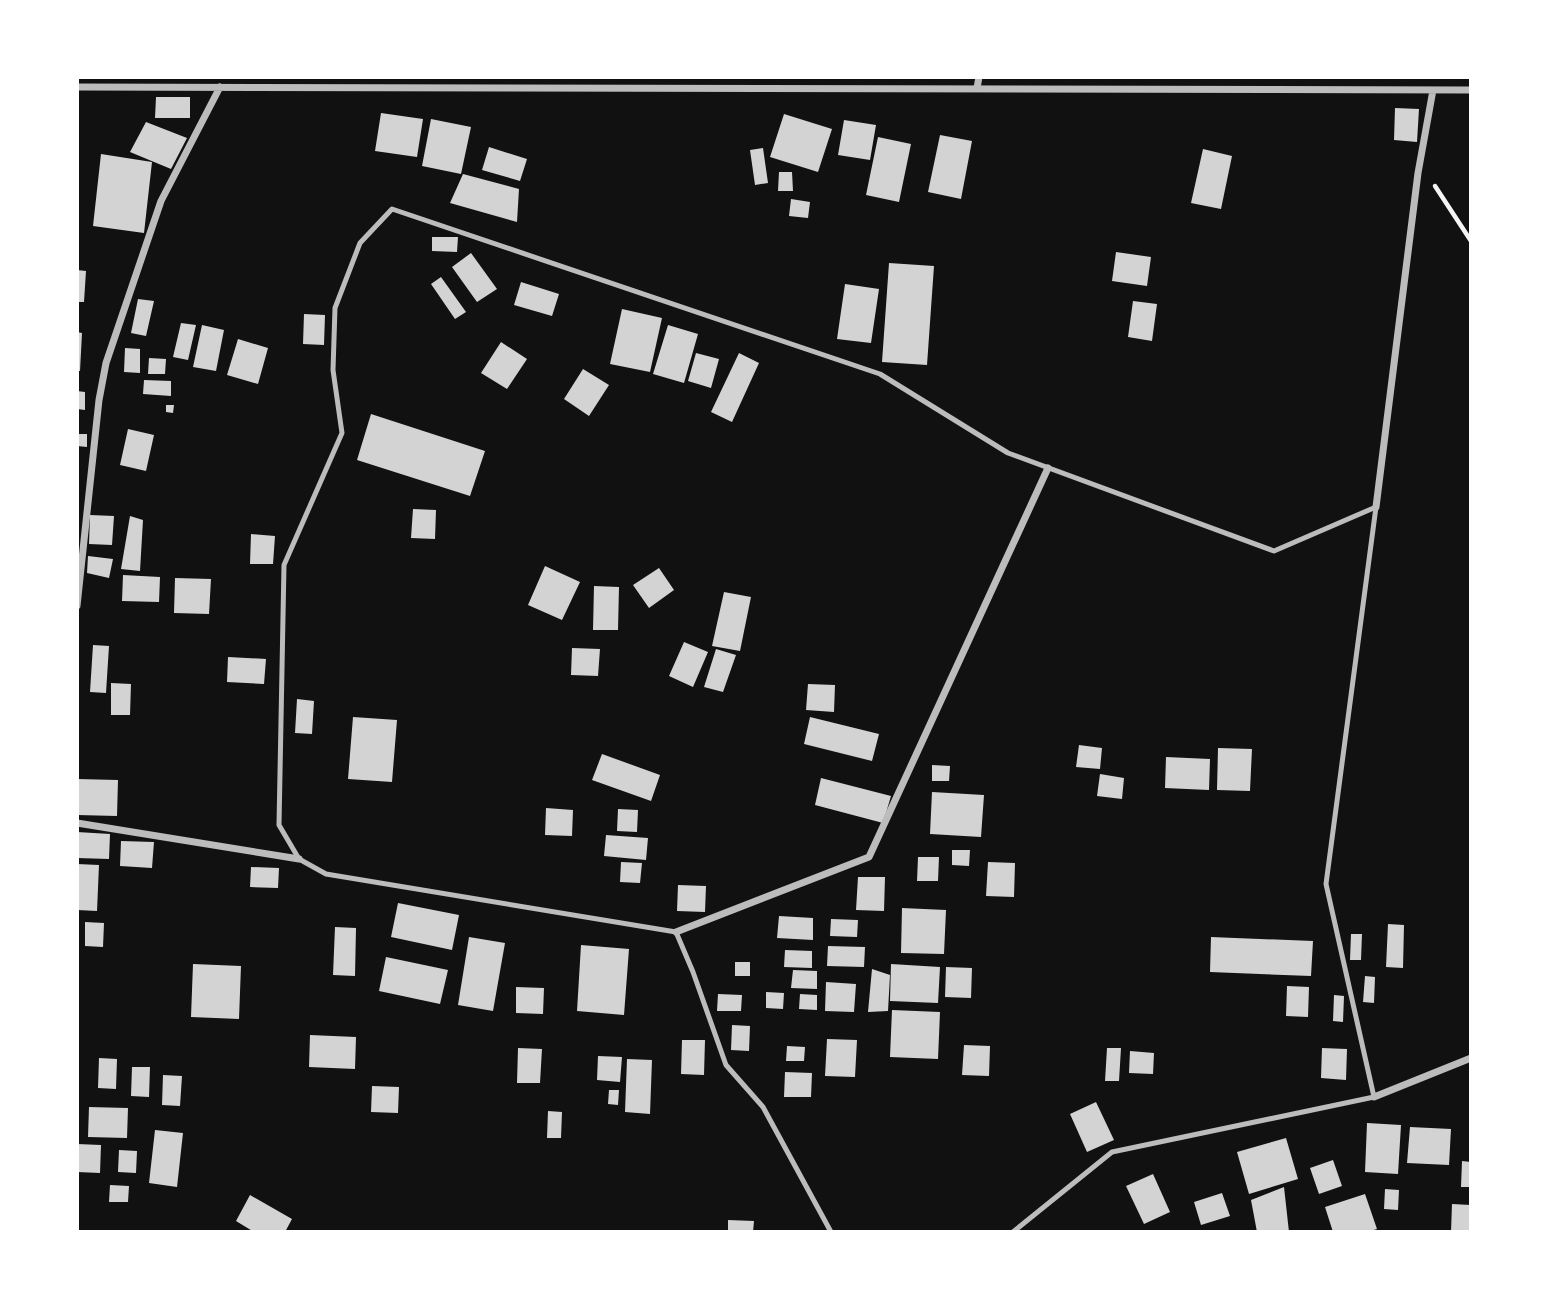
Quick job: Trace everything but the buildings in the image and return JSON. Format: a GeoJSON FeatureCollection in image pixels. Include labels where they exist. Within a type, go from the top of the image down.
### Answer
{"type":"FeatureCollection","features":[{"type":"Feature","properties":{"kind":"street"},"geometry":{"type":"LineString","coordinates":[[977,89],[979,77]]}},
{"type":"Feature","properties":{"kind":"street"},"geometry":{"type":"LineString","coordinates":[[77,87],[1471,90]]}},
{"type":"Feature","properties":{"kind":"street"},"geometry":{"type":"LineString","coordinates":[[77,606],[99,400],[106,363],[161,201],[220,87]]}},
{"type":"Feature","properties":{"kind":"street"},"geometry":{"type":"LineString","coordinates":[[1376,508],[1418,173],[1433,89]]}},
{"type":"Feature","properties":{"kind":"street"},"geometry":{"type":"LineString","coordinates":[[676,932],[869,857],[1048,468]]}},
{"type":"Feature","properties":{"kind":"street"},"geometry":{"type":"LineString","coordinates":[[77,823],[299,859]]}},
{"type":"Feature","properties":{"kind":"street"},"geometry":{"type":"LineString","coordinates":[[1374,1097],[1471,1058]]}},
{"type":"Feature","properties":{"kind":"lane"},"geometry":{"type":"LineString","coordinates":[[831,1232],[763,1107],[726,1065],[676,932],[326,874],[299,859],[279,825],[284,565],[342,433],[333,370],[335,308],[360,243],[392,209],[880,374],[1008,453],[1274,551],[1376,508]]}},
{"type":"Feature","properties":{"kind":"lane"},"geometry":{"type":"LineString","coordinates":[[1013,1232],[1112,1152],[1374,1097],[1326,884],[1376,508]]}},
{"type":"Feature","properties":{"kind":"path"},"geometry":{"type":"LineString","coordinates":[[1418,173],[1434,184],[1471,241]]}}]}
